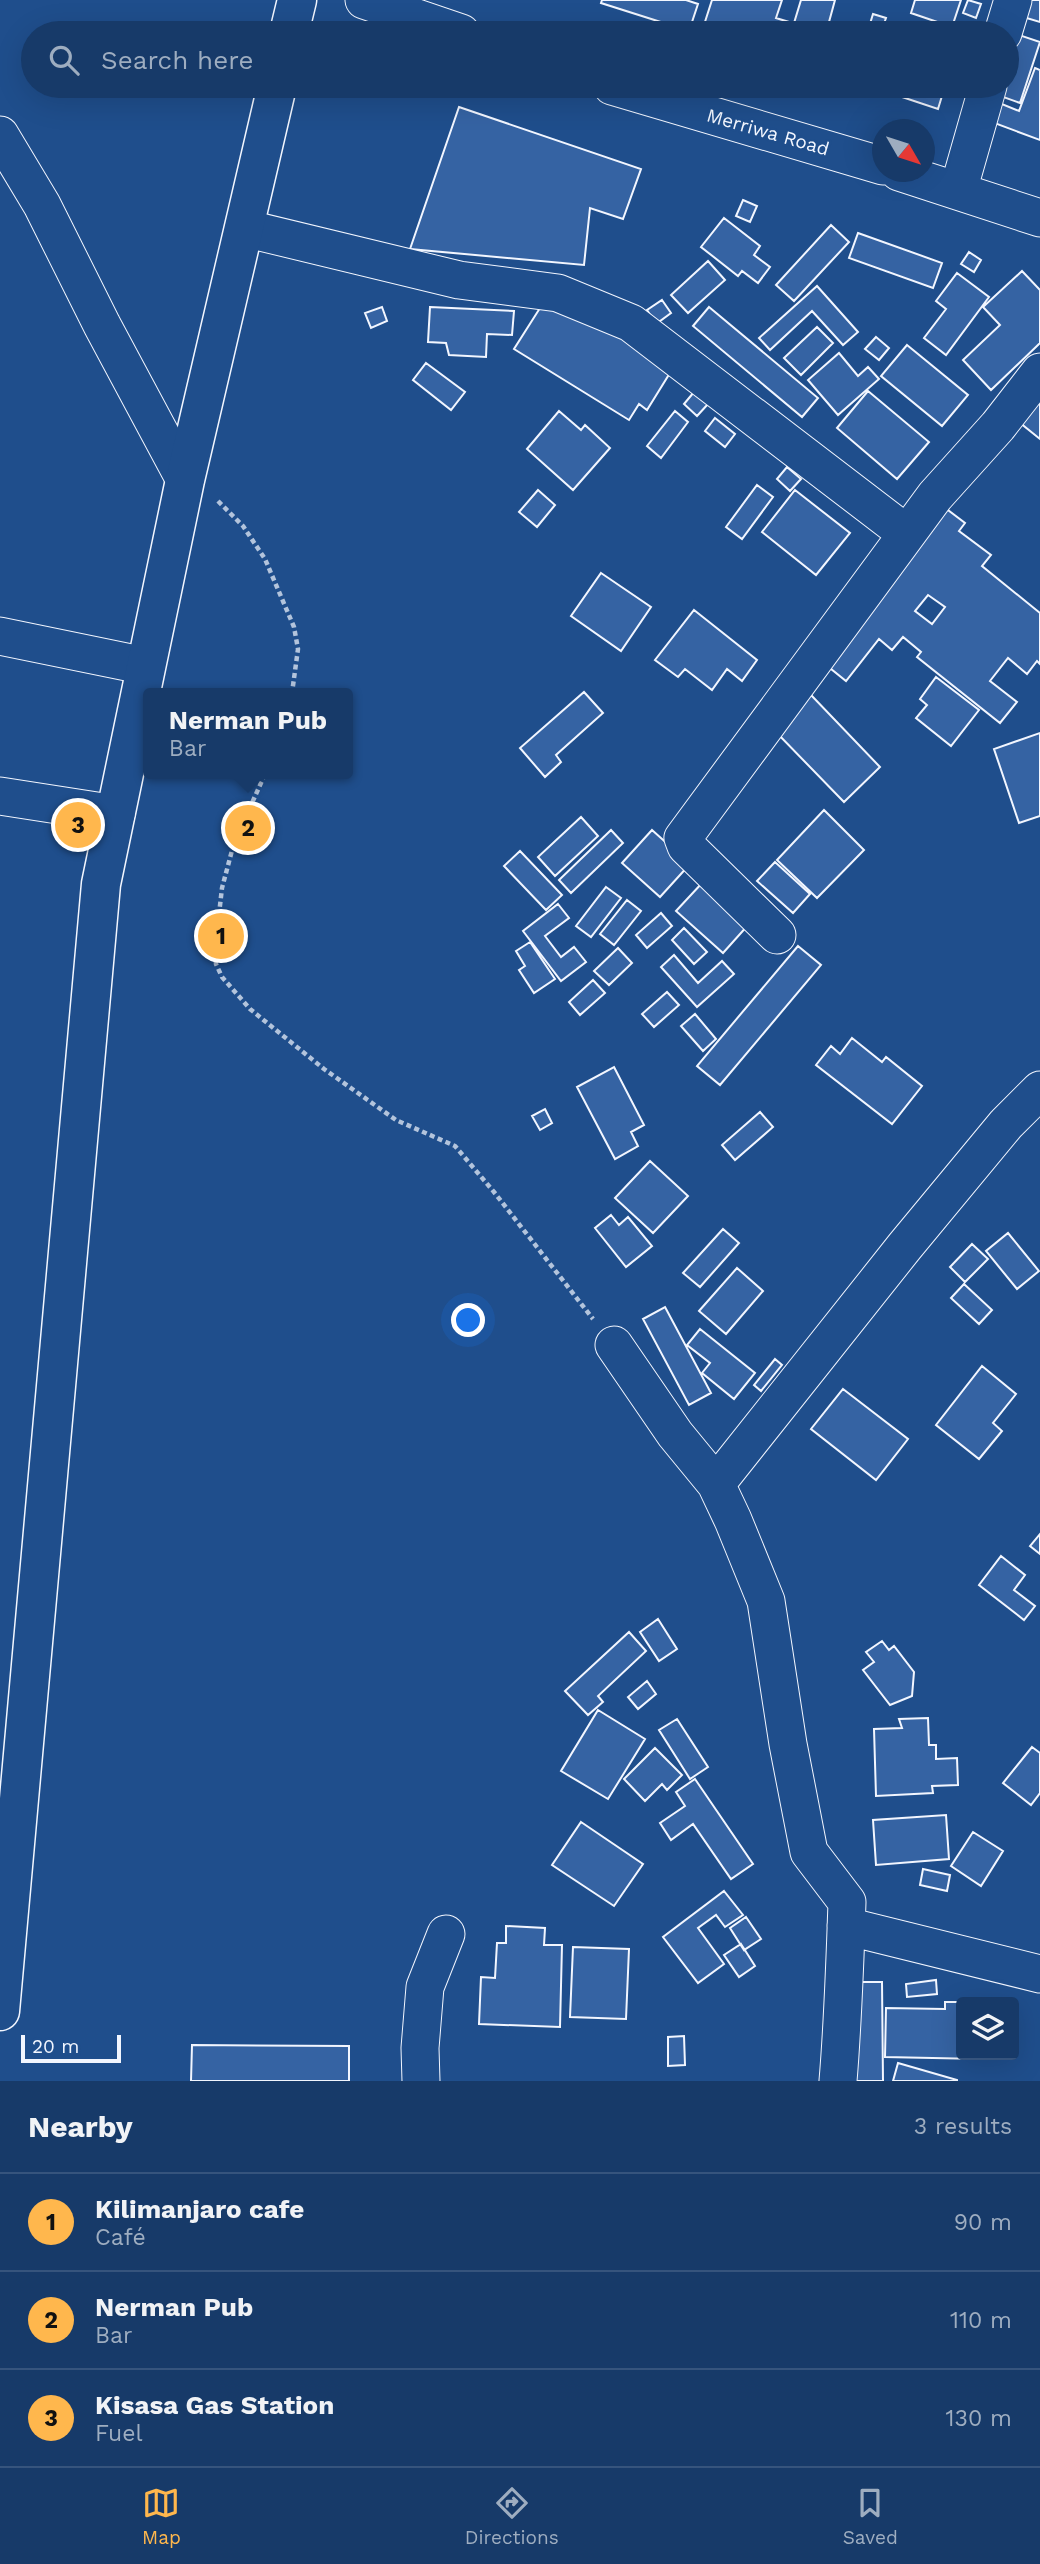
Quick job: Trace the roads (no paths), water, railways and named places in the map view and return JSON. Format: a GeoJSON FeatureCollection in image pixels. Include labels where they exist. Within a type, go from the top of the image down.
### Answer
{"type":"FeatureCollection","features":[{"type":"Feature","properties":{"kind":"highway"},"geometry":{"type":"LineString","coordinates":[[292,21],[297,0]]}},
{"type":"Feature","properties":{"kind":"highway"},"geometry":{"type":"LineString","coordinates":[[1,1990],[101,884],[184,480],[274,98]]}},
{"type":"Feature","properties":{"kind":"street"},"geometry":{"type":"LineString","coordinates":[[364,0],[426,21]]}},
{"type":"Feature","properties":{"kind":"street"},"geometry":{"type":"LineString","coordinates":[[1007,21],[1013,0]]}},
{"type":"Feature","properties":{"kind":"street","name":"Merriwa Road"},"geometry":{"type":"LineString","coordinates":[[653,98],[872,163]]}},
{"type":"Feature","properties":{"kind":"street"},"geometry":{"type":"LineString","coordinates":[[958,191],[985,98]]}},
{"type":"Feature","properties":{"kind":"street"},"geometry":{"type":"LineString","coordinates":[[0,135],[42,205],[184,480]]}},
{"type":"Feature","properties":{"kind":"street"},"geometry":{"type":"LineString","coordinates":[[930,182],[1040,218]]}},
{"type":"Feature","properties":{"kind":"street"},"geometry":{"type":"LineString","coordinates":[[244,228],[459,280],[558,293],[631,323],[907,534]]}},
{"type":"Feature","properties":{"kind":"street"},"geometry":{"type":"LineString","coordinates":[[777,935],[686,846],[683,838],[935,496],[998,426],[1040,372]]}},
{"type":"Feature","properties":{"kind":"street"},"geometry":{"type":"LineString","coordinates":[[0,636],[146,666]]}},
{"type":"Feature","properties":{"kind":"street"},"geometry":{"type":"LineString","coordinates":[[0,796],[116,814]]}},
{"type":"Feature","properties":{"kind":"street"},"geometry":{"type":"LineString","coordinates":[[716,1484],[905,1246],[1006,1124],[1040,1090]]}},
{"type":"Feature","properties":{"kind":"street"},"geometry":{"type":"LineString","coordinates":[[614,1345],[675,1434],[716,1484],[766,1601],[808,1852],[847,1902],[838,2081]]}},
{"type":"Feature","properties":{"kind":"street"},"geometry":{"type":"LineString","coordinates":[[846,1926],[1040,1974]]}},
{"type":"Feature","properties":{"kind":"street"},"geometry":{"type":"LineString","coordinates":[[421,2081],[420,2036],[425,1987],[446,1934]]}},
{"type":"Feature","properties":{"kind":"place","name":"Kisasa Gas Station"},"geometry":{"type":"Point","coordinates":[78,825]}},
{"type":"Feature","properties":{"kind":"place","name":"Nerman Pub"},"geometry":{"type":"Point","coordinates":[248,828]}},
{"type":"Feature","properties":{"kind":"place","name":"Kilimanjaro cafe"},"geometry":{"type":"Point","coordinates":[221,936]}}]}
